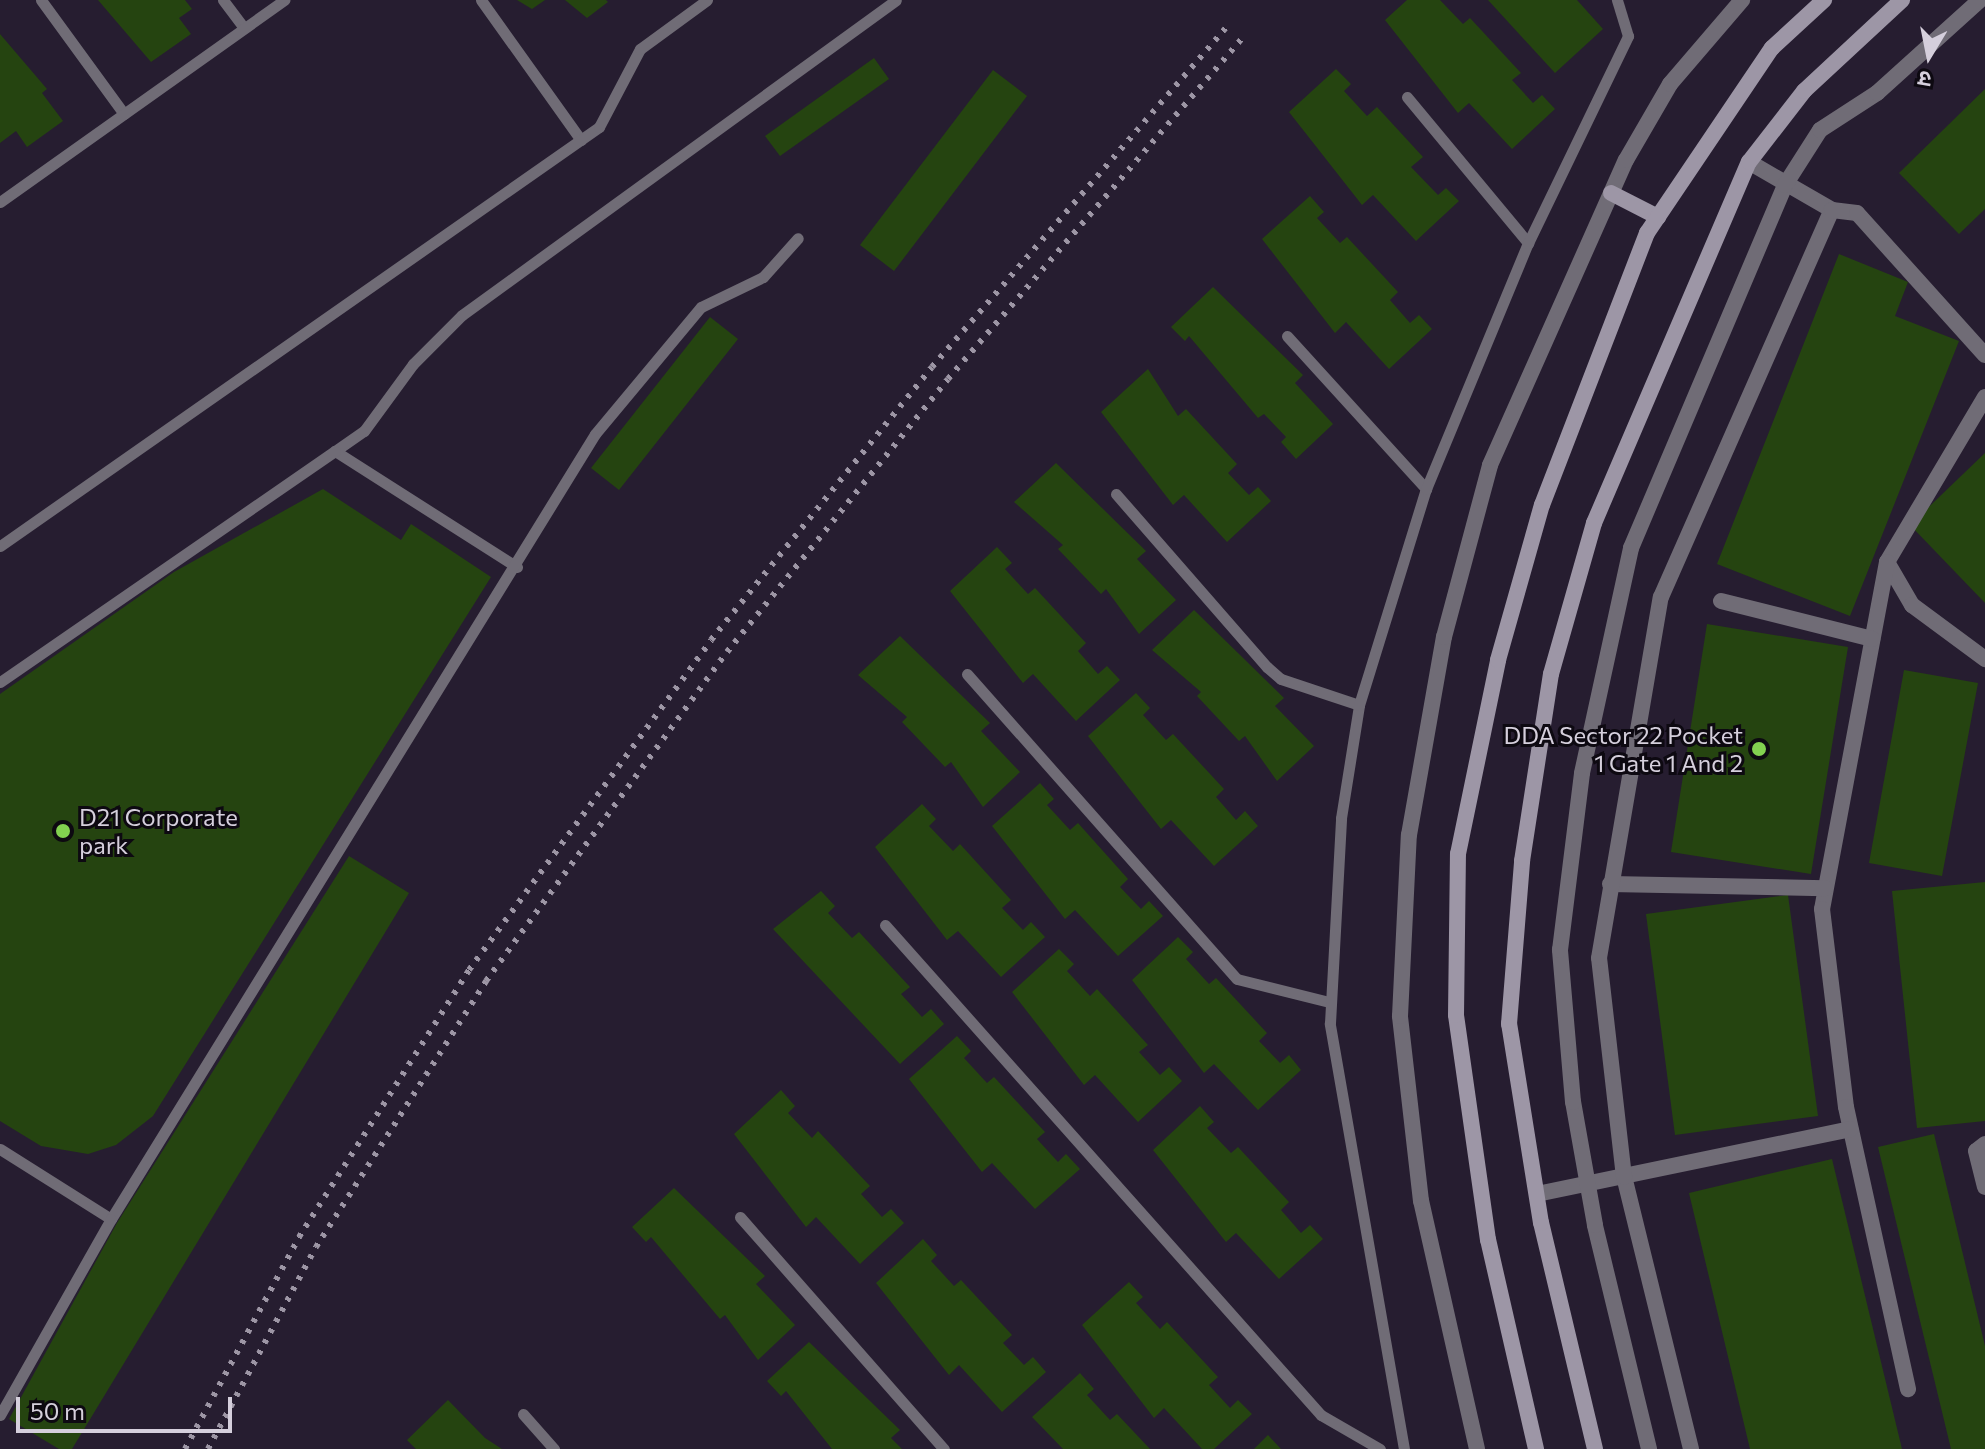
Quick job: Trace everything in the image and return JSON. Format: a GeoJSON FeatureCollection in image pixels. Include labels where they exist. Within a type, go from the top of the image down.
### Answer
{"type":"FeatureCollection","features":[{"type":"Feature","properties":{"kind":"main road"},"geometry":{"type":"LineString","coordinates":[[1536,1449],[1488,1240],[1456,1015],[1458,854],[1498,660],[1542,505],[1658,217],[1772,48],[1824,0]]}},
{"type":"Feature","properties":{"kind":"main road"},"geometry":{"type":"LineString","coordinates":[[1595,1449],[1537,1194],[1509,1024],[1522,861],[1551,674],[1594,523],[1749,162],[1804,91],[1902,0]]}},
{"type":"Feature","properties":{"kind":"main road"},"geometry":{"type":"LineString","coordinates":[[1611,193],[1658,217]]}},
{"type":"Feature","properties":{"kind":"street"},"geometry":{"type":"LineString","coordinates":[[1477,1449],[1421,1201],[1400,1016],[1399,922],[1444,637],[1490,465],[1611,193],[1670,84],[1742,0]]}},
{"type":"Feature","properties":{"kind":"street"},"geometry":{"type":"LineString","coordinates":[[1649,1449],[1588,1185],[1560,950],[1582,773],[1631,548],[1785,185],[1820,130],[1877,93],[1980,0]]}},
{"type":"Feature","properties":{"kind":"street"},"geometry":{"type":"LineString","coordinates":[[1749,162],[1832,210],[1857,213],[1985,355]]}},
{"type":"Feature","properties":{"kind":"street"},"geometry":{"type":"LineString","coordinates":[[1691,1449],[1624,1177],[1599,958],[1661,597],[1832,210]]}},
{"type":"Feature","properties":{"kind":"street"},"geometry":{"type":"LineString","coordinates":[[1908,1389],[1850,1129],[1825,888],[1887,562],[1985,397]]}},
{"type":"Feature","properties":{"kind":"street"},"geometry":{"type":"LineString","coordinates":[[1887,562],[1912,605],[1985,659]]}},
{"type":"Feature","properties":{"kind":"street"},"geometry":{"type":"LineString","coordinates":[[1721,601],[1872,639]]}},
{"type":"Feature","properties":{"kind":"street"},"geometry":{"type":"LineString","coordinates":[[1610,884],[1825,888]]}},
{"type":"Feature","properties":{"kind":"street"},"geometry":{"type":"LineString","coordinates":[[1537,1194],[1850,1129]]}},
{"type":"Feature","properties":{"kind":"street"},"geometry":{"type":"LineString","coordinates":[[1985,1144],[1976,1153],[1985,1187]]}},
{"type":"Feature","properties":{"kind":"lane"},"geometry":{"type":"LineString","coordinates":[[41,0],[124,114]]}},
{"type":"Feature","properties":{"kind":"lane"},"geometry":{"type":"LineString","coordinates":[[223,0],[244,28]]}},
{"type":"Feature","properties":{"kind":"lane"},"geometry":{"type":"LineString","coordinates":[[1,201],[284,0]]}},
{"type":"Feature","properties":{"kind":"lane"},"geometry":{"type":"LineString","coordinates":[[481,0],[581,140]]}},
{"type":"Feature","properties":{"kind":"lane"},"geometry":{"type":"LineString","coordinates":[[0,546],[607,120],[640,49],[707,0]]}},
{"type":"Feature","properties":{"kind":"lane"},"geometry":{"type":"LineString","coordinates":[[0,682],[364,431],[413,364],[462,315],[896,0]]}},
{"type":"Feature","properties":{"kind":"lane"},"geometry":{"type":"LineString","coordinates":[[1404,1449],[1352,1180],[1329,1002],[1338,840],[1359,705],[1426,489],[1528,243],[1628,36],[1617,0]]}},
{"type":"Feature","properties":{"kind":"lane"},"geometry":{"type":"LineString","coordinates":[[1407,97],[1528,243]]}},
{"type":"Feature","properties":{"kind":"lane"},"geometry":{"type":"LineString","coordinates":[[0,1415],[111,1219],[517,567],[595,434],[701,307],[763,277],[798,238]]}},
{"type":"Feature","properties":{"kind":"lane"},"geometry":{"type":"LineString","coordinates":[[1287,336],[1426,489]]}},
{"type":"Feature","properties":{"kind":"lane"},"geometry":{"type":"LineString","coordinates":[[335,451],[517,567]]}},
{"type":"Feature","properties":{"kind":"lane"},"geometry":{"type":"LineString","coordinates":[[1116,494],[1281,679],[1359,705]]}},
{"type":"Feature","properties":{"kind":"lane"},"geometry":{"type":"LineString","coordinates":[[967,674],[1231,973],[1254,986],[1329,1002]]}},
{"type":"Feature","properties":{"kind":"lane"},"geometry":{"type":"LineString","coordinates":[[885,925],[1321,1415],[1380,1449]]}},
{"type":"Feature","properties":{"kind":"lane"},"geometry":{"type":"LineString","coordinates":[[0,1149],[111,1219]]}},
{"type":"Feature","properties":{"kind":"lane"},"geometry":{"type":"LineString","coordinates":[[740,1217],[944,1449]]}},
{"type":"Feature","properties":{"kind":"lane"},"geometry":{"type":"LineString","coordinates":[[523,1414],[554,1449]]}},
{"type":"Feature","properties":{"kind":"building"},"geometry":{"type":"Polygon","coordinates":[[[98,0],[185,0],[192,9],[179,18],[191,34],[151,62],[98,0]]]}},
{"type":"Feature","properties":{"kind":"building"},"geometry":{"type":"Polygon","coordinates":[[[517,0],[545,0],[532,9],[517,0]]]}},
{"type":"Feature","properties":{"kind":"building"},"geometry":{"type":"Polygon","coordinates":[[[565,0],[606,0],[608,2],[587,18],[565,0]]]}},
{"type":"Feature","properties":{"kind":"building"},"geometry":{"type":"Polygon","coordinates":[[[1407,0],[1440,0],[1463,24],[1470,18],[1521,73],[1512,80],[1533,103],[1542,95],[1555,109],[1512,149],[1469,103],[1458,113],[1385,20],[1407,0]]]}},
{"type":"Feature","properties":{"kind":"building"},"geometry":{"type":"Polygon","coordinates":[[[1488,0],[1577,0],[1603,29],[1555,73],[1488,0]]]}},
{"type":"Feature","properties":{"kind":"building"},"geometry":{"type":"Polygon","coordinates":[[[0,34],[47,89],[42,93],[63,121],[27,147],[16,131],[0,143],[0,34]]]}},
{"type":"Feature","properties":{"kind":"building"},"geometry":{"type":"Polygon","coordinates":[[[874,58],[889,79],[780,156],[765,136],[874,58]]]}},
{"type":"Feature","properties":{"kind":"building"},"geometry":{"type":"Polygon","coordinates":[[[1336,69],[1351,84],[1344,91],[1367,116],[1377,107],[1423,157],[1411,167],[1438,195],[1446,188],[1459,201],[1416,241],[1373,195],[1362,205],[1289,112],[1336,69]]]}},
{"type":"Feature","properties":{"kind":"building"},"geometry":{"type":"Polygon","coordinates":[[[993,70],[1027,96],[894,271],[860,245],[993,70]]]}},
{"type":"Feature","properties":{"kind":"building"},"geometry":{"type":"Polygon","coordinates":[[[1985,89],[1985,209],[1959,234],[1899,173],[1985,89]]]}},
{"type":"Feature","properties":{"kind":"building"},"geometry":{"type":"Polygon","coordinates":[[[1310,196],[1324,212],[1317,218],[1340,243],[1347,237],[1398,292],[1390,300],[1410,323],[1419,315],[1432,329],[1389,369],[1346,322],[1335,333],[1262,239],[1310,196]]]}},
{"type":"Feature","properties":{"kind":"building"},"geometry":{"type":"Polygon","coordinates":[[[1839,254],[1908,282],[1895,316],[1959,341],[1850,616],[1717,564],[1839,254]]]}},
{"type":"Feature","properties":{"kind":"building"},"geometry":{"type":"Polygon","coordinates":[[[1213,287],[1303,375],[1295,383],[1333,424],[1296,459],[1281,442],[1286,437],[1264,414],[1258,418],[1189,336],[1185,341],[1171,327],[1213,287]]]}},
{"type":"Feature","properties":{"kind":"building"},"geometry":{"type":"Polygon","coordinates":[[[710,317],[738,339],[619,490],[591,468],[710,317]]]}},
{"type":"Feature","properties":{"kind":"building"},"geometry":{"type":"Polygon","coordinates":[[[1148,369],[1178,416],[1186,409],[1237,464],[1228,473],[1249,495],[1258,487],[1271,501],[1227,542],[1184,495],[1173,505],[1101,412],[1148,369]]]}},
{"type":"Feature","properties":{"kind":"building"},"geometry":{"type":"Polygon","coordinates":[[[1985,453],[1985,603],[1910,525],[1985,453]]]}},
{"type":"Feature","properties":{"kind":"building"},"geometry":{"type":"Polygon","coordinates":[[[1056,463],[1146,551],[1137,559],[1176,600],[1139,634],[1106,589],[1101,594],[1058,549],[1063,545],[1014,502],[1056,463]]]}},
{"type":"Feature","properties":{"kind":"building"},"geometry":{"type":"Polygon","coordinates":[[[323,489],[401,540],[411,524],[491,577],[153,1116],[116,1145],[88,1154],[41,1146],[0,1121],[0,694],[174,572],[323,489]]]}},
{"type":"Feature","properties":{"kind":"building"},"geometry":{"type":"Polygon","coordinates":[[[997,547],[1012,563],[1005,569],[1028,594],[1035,588],[1086,643],[1078,651],[1098,674],[1107,666],[1120,680],[1076,721],[1033,674],[1023,683],[950,591],[997,547]]]}},
{"type":"Feature","properties":{"kind":"building"},"geometry":{"type":"Polygon","coordinates":[[[1194,610],[1284,698],[1275,706],[1314,746],[1277,781],[1245,736],[1239,741],[1197,696],[1201,692],[1152,650],[1194,610]]]}},
{"type":"Feature","properties":{"kind":"building","name":"DDA Sector 22 Pocket 1 Gate 1 And 2"},"geometry":{"type":"Polygon","coordinates":[[[1707,624],[1848,647],[1811,874],[1671,852],[1707,624]]]}},
{"type":"Feature","properties":{"kind":"building"},"geometry":{"type":"Polygon","coordinates":[[[900,636],[990,723],[981,731],[1020,772],[983,807],[951,762],[945,767],[902,722],[907,717],[858,675],[900,636]]]}},
{"type":"Feature","properties":{"kind":"building"},"geometry":{"type":"Polygon","coordinates":[[[1904,670],[1978,683],[1942,876],[1869,863],[1904,670]]]}},
{"type":"Feature","properties":{"kind":"building"},"geometry":{"type":"Polygon","coordinates":[[[1136,693],[1150,708],[1143,715],[1166,740],[1173,734],[1224,789],[1216,797],[1236,820],[1245,811],[1258,826],[1214,866],[1171,820],[1161,829],[1088,736],[1136,693]]]}},
{"type":"Feature","properties":{"kind":"building"},"geometry":{"type":"Polygon","coordinates":[[[1040,783],[1054,799],[1047,805],[1070,830],[1078,823],[1128,879],[1120,887],[1141,909],[1149,901],[1163,916],[1118,956],[1075,910],[1065,919],[992,826],[1040,783]]]}},
{"type":"Feature","properties":{"kind":"building"},"geometry":{"type":"Polygon","coordinates":[[[922,804],[936,819],[929,826],[953,851],[960,844],[1011,900],[1002,908],[1023,930],[1031,922],[1045,937],[1001,977],[958,931],[947,940],[875,847],[922,804]]]}},
{"type":"Feature","properties":{"kind":"building"},"geometry":{"type":"Polygon","coordinates":[[[349,856],[409,893],[72,1449],[59,1449],[9,1419],[117,1223],[349,856]]]}},
{"type":"Feature","properties":{"kind":"building"},"geometry":{"type":"Polygon","coordinates":[[[1985,882],[1985,1121],[1917,1128],[1892,891],[1985,882]]]}},
{"type":"Feature","properties":{"kind":"building"},"geometry":{"type":"Polygon","coordinates":[[[821,891],[835,906],[828,913],[852,938],[859,932],[910,987],[901,994],[922,1017],[931,1009],[944,1024],[900,1064],[773,929],[821,891]]]}},
{"type":"Feature","properties":{"kind":"building"},"geometry":{"type":"Polygon","coordinates":[[[1788,895],[1818,1116],[1675,1135],[1646,914],[1788,895]]]}},
{"type":"Feature","properties":{"kind":"building"},"geometry":{"type":"Polygon","coordinates":[[[1178,937],[1193,952],[1186,959],[1209,984],[1216,978],[1267,1033],[1259,1041],[1280,1063],[1289,1055],[1301,1070],[1258,1110],[1214,1064],[1204,1073],[1132,980],[1178,937]]]}},
{"type":"Feature","properties":{"kind":"building"},"geometry":{"type":"Polygon","coordinates":[[[1059,949],[1074,964],[1067,971],[1090,996],[1097,989],[1148,1045],[1139,1052],[1160,1075],[1169,1067],[1182,1081],[1138,1122],[1095,1075],[1084,1085],[1012,992],[1059,949]]]}},
{"type":"Feature","properties":{"kind":"building"},"geometry":{"type":"Polygon","coordinates":[[[957,1036],[971,1051],[964,1058],[987,1083],[994,1077],[1045,1132],[1037,1139],[1058,1162],[1066,1154],[1080,1169],[1035,1209],[992,1163],[982,1172],[909,1079],[957,1036]]]}},
{"type":"Feature","properties":{"kind":"building"},"geometry":{"type":"Polygon","coordinates":[[[781,1090],[795,1106],[788,1113],[812,1138],[818,1131],[870,1186],[861,1194],[882,1217],[891,1209],[904,1223],[860,1264],[816,1217],[806,1227],[734,1134],[781,1090]]]}},
{"type":"Feature","properties":{"kind":"building"},"geometry":{"type":"Polygon","coordinates":[[[1200,1106],[1214,1122],[1207,1128],[1231,1153],[1238,1147],[1289,1202],[1281,1210],[1301,1233],[1310,1225],[1323,1239],[1279,1279],[1236,1233],[1226,1242],[1153,1150],[1200,1106]]]}},
{"type":"Feature","properties":{"kind":"building"},"geometry":{"type":"Polygon","coordinates":[[[1934,1134],[1985,1346],[1985,1449],[1951,1449],[1878,1147],[1934,1134]]]}},
{"type":"Feature","properties":{"kind":"building"},"geometry":{"type":"Polygon","coordinates":[[[1832,1159],[1902,1449],[1750,1449],[1689,1193],[1832,1159]]]}},
{"type":"Feature","properties":{"kind":"building"},"geometry":{"type":"Polygon","coordinates":[[[674,1188],[765,1276],[756,1284],[795,1325],[758,1360],[725,1315],[720,1319],[651,1237],[646,1242],[632,1227],[674,1188]]]}},
{"type":"Feature","properties":{"kind":"building"},"geometry":{"type":"Polygon","coordinates":[[[923,1239],[937,1255],[931,1261],[954,1286],[961,1280],[1012,1335],[1003,1343],[1024,1365],[1033,1357],[1046,1372],[1002,1412],[959,1365],[949,1375],[876,1283],[923,1239]]]}},
{"type":"Feature","properties":{"kind":"building"},"geometry":{"type":"Polygon","coordinates":[[[1129,1282],[1143,1297],[1136,1303],[1160,1329],[1167,1322],[1218,1377],[1209,1385],[1230,1408],[1238,1400],[1252,1414],[1214,1449],[1202,1449],[1164,1408],[1154,1418],[1082,1325],[1129,1282]]]}},
{"type":"Feature","properties":{"kind":"building"},"geometry":{"type":"Polygon","coordinates":[[[809,1342],[900,1430],[891,1438],[902,1449],[832,1449],[786,1391],[781,1396],[767,1381],[809,1342]]]}},
{"type":"Feature","properties":{"kind":"building"},"geometry":{"type":"Polygon","coordinates":[[[1080,1373],[1094,1389],[1087,1395],[1110,1420],[1117,1414],[1150,1449],[1063,1449],[1032,1417],[1080,1373]]]}},
{"type":"Feature","properties":{"kind":"building"},"geometry":{"type":"Polygon","coordinates":[[[448,1400],[485,1438],[502,1449],[416,1449],[407,1440],[448,1400]]]}},
{"type":"Feature","properties":{"kind":"building"},"geometry":{"type":"Polygon","coordinates":[[[1268,1435],[1281,1449],[1254,1449],[1268,1435]]]}},
{"type":"Feature","properties":{"kind":"railway"},"geometry":{"type":"LineString","coordinates":[[185,1449],[299,1237],[469,970],[711,640],[932,367],[1229,24]]}},
{"type":"Feature","properties":{"kind":"railway"},"geometry":{"type":"LineString","coordinates":[[208,1449],[316,1247],[486,981],[727,652],[948,379],[1243,37]]}},
{"type":"Feature","properties":{"kind":"place","name":"DDA Sector 22 Pocket 1 Gate 1 And 2"},"geometry":{"type":"Point","coordinates":[1759,749]}},
{"type":"Feature","properties":{"kind":"place","name":"D21 Corporate park"},"geometry":{"type":"Point","coordinates":[63,831]}}]}
